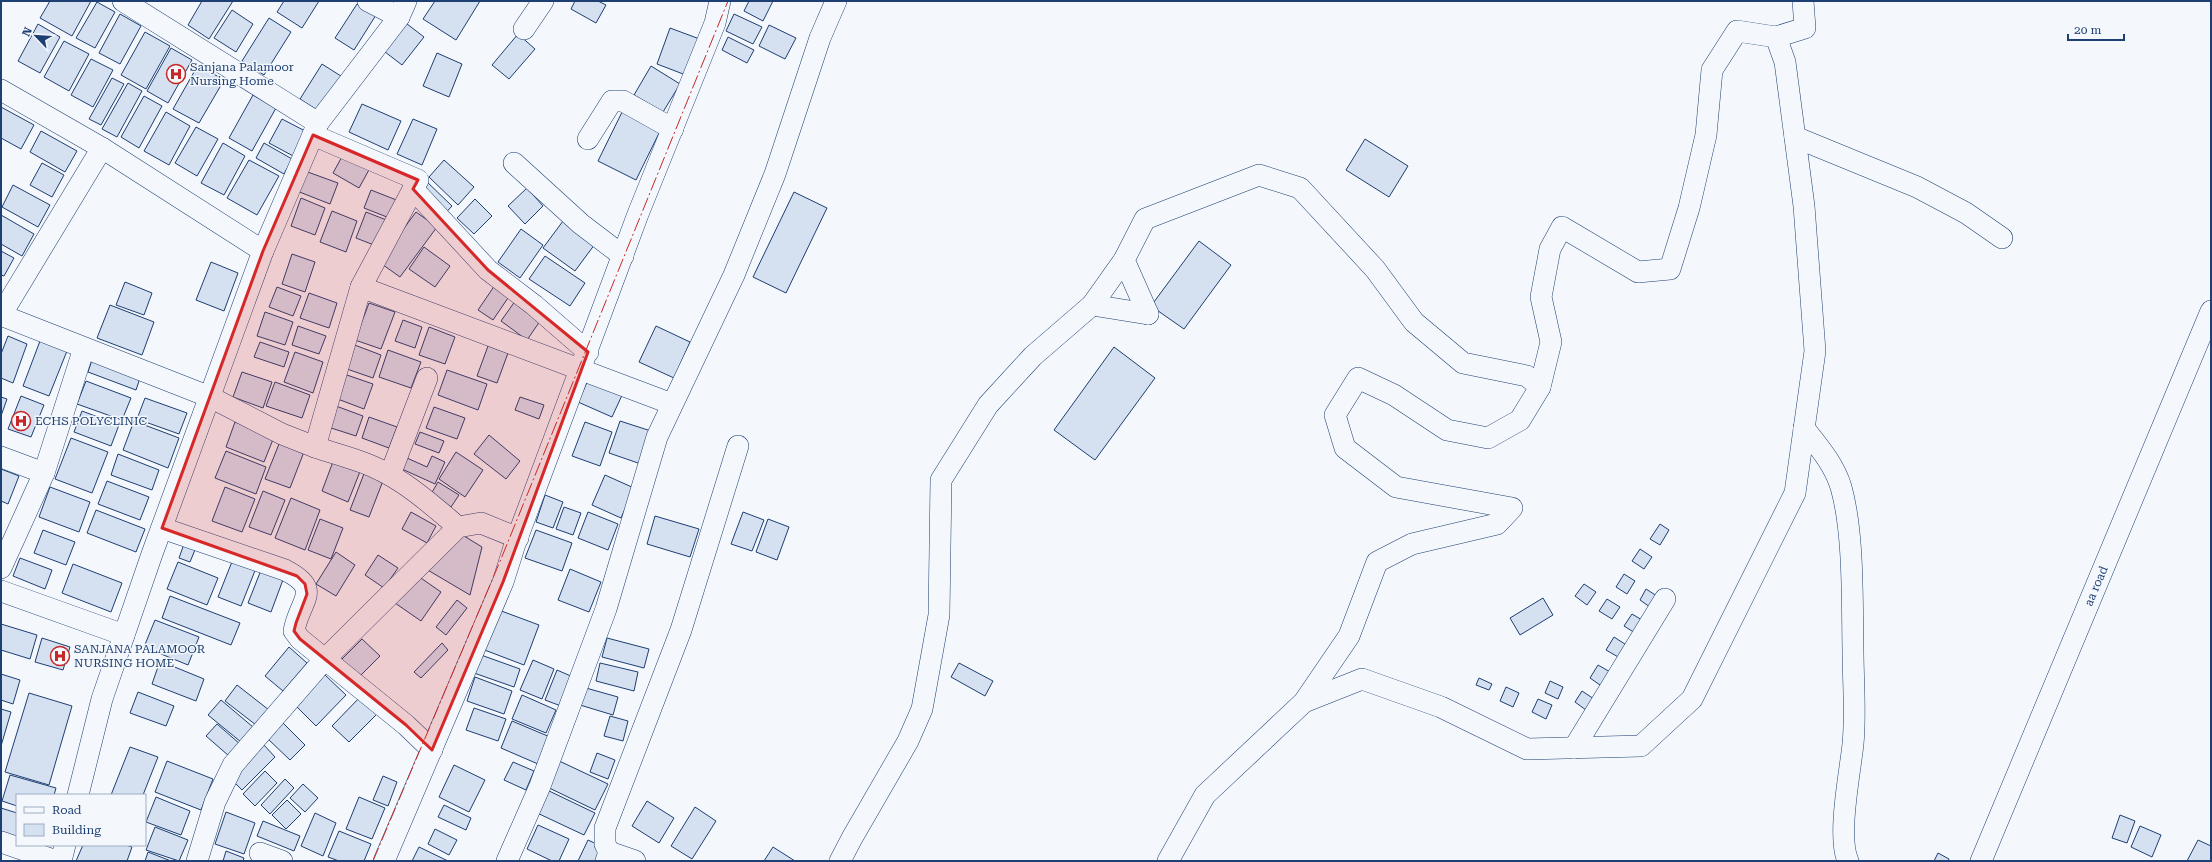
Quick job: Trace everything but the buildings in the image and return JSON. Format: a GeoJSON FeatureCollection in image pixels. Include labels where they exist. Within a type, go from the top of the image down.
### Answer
{"type":"FeatureCollection","features":[{"type":"Feature","properties":{"kind":"street"},"geometry":{"type":"LineString","coordinates":[[123,1],[316,129],[418,180],[361,287],[315,447]]}},
{"type":"Feature","properties":{"kind":"street"},"geometry":{"type":"LineString","coordinates":[[78,794],[102,699],[162,528],[263,251],[316,129],[403,9],[368,1]]}},
{"type":"Feature","properties":{"kind":"street"},"geometry":{"type":"LineString","coordinates":[[524,29],[542,1]]}},
{"type":"Feature","properties":{"kind":"street"},"geometry":{"type":"LineString","coordinates":[[384,861],[503,582],[622,256],[715,23],[720,1]]}},
{"type":"Feature","properties":{"kind":"street"},"geometry":{"type":"LineString","coordinates":[[507,861],[540,786],[606,609],[657,438],[734,275],[775,174],[820,38],[836,1]]}},
{"type":"Feature","properties":{"kind":"street"},"geometry":{"type":"LineString","coordinates":[[1168,861],[1205,795],[1304,702],[1349,636],[1377,562],[1412,544],[1497,524],[1512,508],[1396,487],[1345,448],[1335,415],[1358,378],[1394,396],[1447,430],[1488,438],[1520,420],[1540,387],[1551,342],[1542,297],[1550,249],[1562,227],[1638,272],[1670,269],[1689,208],[1706,135],[1712,70],[1737,31],[1776,37],[1805,28],[1803,1]]}},
{"type":"Feature","properties":{"kind":"street"},"geometry":{"type":"LineString","coordinates":[[1304,702],[1362,679],[1441,707],[1528,749],[1641,746],[1692,699],[1795,493],[1816,351],[1804,206],[1785,62],[1776,37]]}},
{"type":"Feature","properties":{"kind":"street"},"geometry":{"type":"LineString","coordinates":[[1,90],[102,148],[263,251]]}},
{"type":"Feature","properties":{"kind":"street"},"geometry":{"type":"LineString","coordinates":[[588,139],[612,101],[617,100],[623,101],[673,129]]}},
{"type":"Feature","properties":{"kind":"street"},"geometry":{"type":"LineString","coordinates":[[1795,137],[1917,187],[1966,213],[2002,238]]}},
{"type":"Feature","properties":{"kind":"street"},"geometry":{"type":"LineString","coordinates":[[102,148],[1,315],[210,397],[282,434],[376,468],[390,475],[419,494],[458,527]]}},
{"type":"Feature","properties":{"kind":"street"},"geometry":{"type":"LineString","coordinates":[[514,163],[582,224],[622,256]]}},
{"type":"Feature","properties":{"kind":"street"},"geometry":{"type":"LineString","coordinates":[[840,861],[908,740],[922,709],[940,616],[941,480],[988,405],[1033,356],[1092,304],[1124,260],[1145,219],[1259,175],[1300,188],[1375,269],[1414,322],[1463,363],[1526,376],[1540,387]]}},
{"type":"Feature","properties":{"kind":"street"},"geometry":{"type":"LineString","coordinates":[[413,189],[488,270],[534,305],[584,362]]}},
{"type":"Feature","properties":{"kind":"street"},"geometry":{"type":"LineString","coordinates":[[1092,304],[1148,314],[1124,260]]}},
{"type":"Feature","properties":{"kind":"street"},"geometry":{"type":"LineString","coordinates":[[361,287],[531,350],[584,362],[672,404]]}},
{"type":"Feature","properties":{"kind":"street","name":"aa road"},"geometry":{"type":"LineString","coordinates":[[1981,861],[2211,311]]}},
{"type":"Feature","properties":{"kind":"street"},"geometry":{"type":"LineString","coordinates":[[1,568],[44,473],[84,348]]}},
{"type":"Feature","properties":{"kind":"street"},"geometry":{"type":"LineString","coordinates":[[390,475],[427,378]]}},
{"type":"Feature","properties":{"kind":"street"},"geometry":{"type":"LineString","coordinates":[[1804,428],[1833,467],[1841,486],[1848,519],[1852,603],[1853,741],[1844,827],[1845,855],[1848,861]]}},
{"type":"Feature","properties":{"kind":"street"},"geometry":{"type":"LineString","coordinates":[[635,861],[608,857],[605,844],[605,828],[681,630],[738,446]]}},
{"type":"Feature","properties":{"kind":"street"},"geometry":{"type":"LineString","coordinates":[[1,457],[44,473]]}},
{"type":"Feature","properties":{"kind":"street"},"geometry":{"type":"LineString","coordinates":[[197,861],[215,802],[233,765],[324,660],[458,527],[481,523],[518,538]]}},
{"type":"Feature","properties":{"kind":"street"},"geometry":{"type":"LineString","coordinates":[[162,528],[285,570],[297,576],[305,584],[307,594],[294,631],[300,639],[406,725],[432,750]]}},
{"type":"Feature","properties":{"kind":"street"},"geometry":{"type":"LineString","coordinates":[[1,591],[124,635]]}},
{"type":"Feature","properties":{"kind":"street"},"geometry":{"type":"LineString","coordinates":[[1574,748],[1665,599]]}},
{"type":"Feature","properties":{"kind":"street"},"geometry":{"type":"LineString","coordinates":[[1,842],[56,861]]}},
{"type":"Feature","properties":{"kind":"street"},"geometry":{"type":"LineString","coordinates":[[61,861],[65,846]]}},
{"type":"Feature","properties":{"kind":"street"},"geometry":{"type":"LineString","coordinates":[[260,853],[282,861]]}},
{"type":"Feature","properties":{"kind":"highlighted area"},"geometry":{"type":"Polygon","coordinates":[[[313,135],[418,180],[413,189],[488,270],[588,352],[503,582],[432,750],[406,725],[300,639],[294,631],[307,594],[305,584],[297,576],[162,528],[263,251],[313,135]]]}},
{"type":"Feature","properties":{"kind":"power"},"geometry":{"type":"LineString","coordinates":[[373,861],[501,559],[728,1]]}},
{"type":"Feature","properties":{"kind":"place","name":"Sanjana Palamoor Nursing Home"},"geometry":{"type":"Point","coordinates":[176,74]}},
{"type":"Feature","properties":{"kind":"place","name":"ECHS POLYCLINIC"},"geometry":{"type":"Point","coordinates":[21,421]}},
{"type":"Feature","properties":{"kind":"place","name":"SANJANA PALAMOOR NURSING HOME"},"geometry":{"type":"Point","coordinates":[60,656]}}]}
